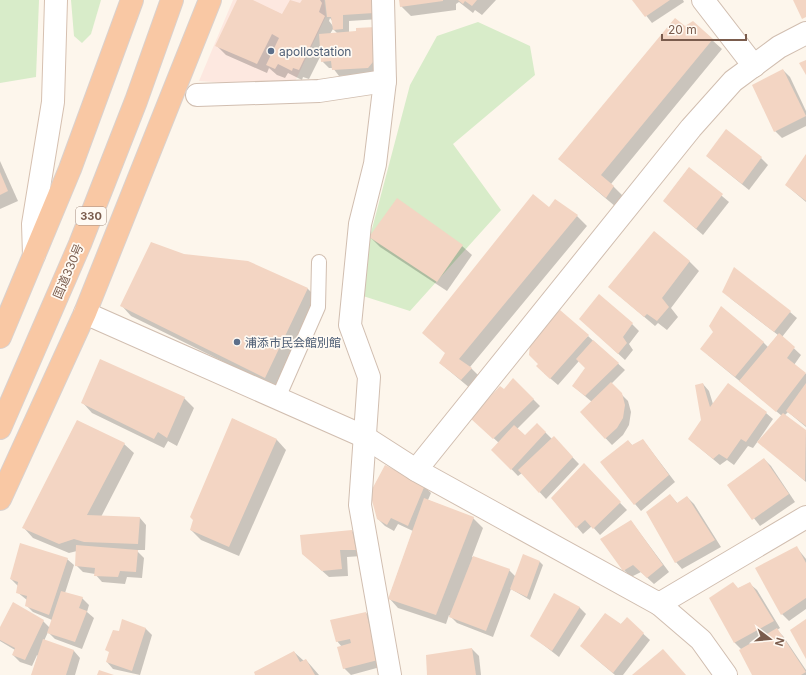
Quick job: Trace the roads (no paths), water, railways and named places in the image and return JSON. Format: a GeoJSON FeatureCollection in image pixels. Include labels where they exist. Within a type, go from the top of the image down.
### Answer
{"type":"FeatureCollection","features":[{"type":"Feature","properties":{"kind":"highway"},"geometry":{"type":"LineString","coordinates":[[0,337],[100,92],[132,0]]}},
{"type":"Feature","properties":{"kind":"highway","name":"国道330号"},"geometry":{"type":"LineString","coordinates":[[0,428],[80,244],[136,101],[172,0]]}},
{"type":"Feature","properties":{"kind":"highway"},"geometry":{"type":"LineString","coordinates":[[0,499],[85,313],[210,0]]}},
{"type":"Feature","properties":{"kind":"street"},"geometry":{"type":"LineString","coordinates":[[34,255],[33,224],[53,102],[56,0]]}},
{"type":"Feature","properties":{"kind":"street"},"geometry":{"type":"LineString","coordinates":[[383,0],[385,80],[375,164],[360,224],[350,325],[369,377],[363,436],[360,505],[390,675]]}},
{"type":"Feature","properties":{"kind":"street"},"geometry":{"type":"LineString","coordinates":[[703,0],[754,66]]}},
{"type":"Feature","properties":{"kind":"street"},"geometry":{"type":"LineString","coordinates":[[416,470],[691,128],[733,81],[779,48],[806,33]]}},
{"type":"Feature","properties":{"kind":"street"},"geometry":{"type":"LineString","coordinates":[[196,95],[319,91],[385,80]]}},
{"type":"Feature","properties":{"kind":"street"},"geometry":{"type":"LineString","coordinates":[[85,313],[363,436],[416,470],[659,604],[700,640],[726,675]]}},
{"type":"Feature","properties":{"kind":"street"},"geometry":{"type":"LineString","coordinates":[[659,604],[806,517]]}},
{"type":"Feature","properties":{"kind":"lane"},"geometry":{"type":"LineString","coordinates":[[278,398],[318,307],[319,262]]}},
{"type":"Feature","properties":{"kind":"place","name":"apollostation"},"geometry":{"type":"Point","coordinates":[271,51]}},
{"type":"Feature","properties":{"kind":"place","name":"浦添市民会館別館"},"geometry":{"type":"Point","coordinates":[237,342]}}]}
